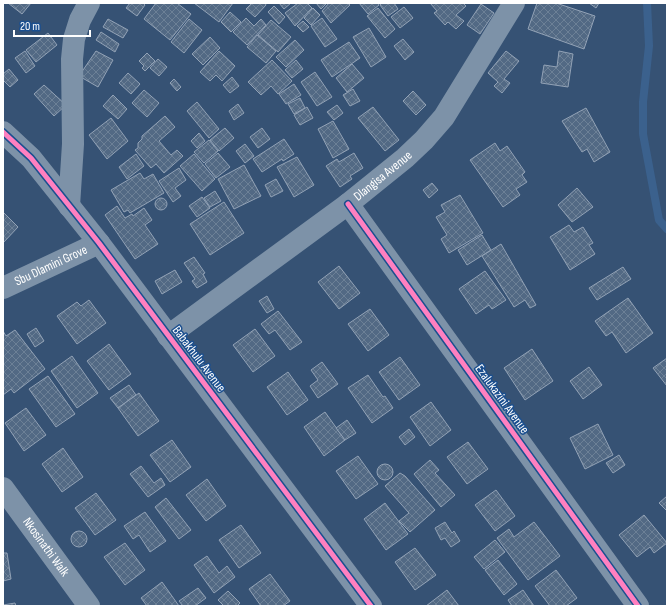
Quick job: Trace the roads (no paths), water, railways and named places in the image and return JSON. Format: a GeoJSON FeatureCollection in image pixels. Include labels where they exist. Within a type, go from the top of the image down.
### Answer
{"type":"FeatureCollection","features":[{"type":"Feature","properties":{"kind":"street"},"geometry":{"type":"LineString","coordinates":[[69,206],[74,144],[72,59],[74,39],[80,20],[89,3]]}},
{"type":"Feature","properties":{"kind":"street","name":"Dlangisa Avenue"},"geometry":{"type":"LineString","coordinates":[[168,336],[348,204],[405,158],[444,117],[514,3]]}},
{"type":"Feature","properties":{"kind":"street","name":"Babakhulu Avenue"},"geometry":{"type":"LineString","coordinates":[[3,132],[31,158],[99,243],[371,606]]}},
{"type":"Feature","properties":{"kind":"street","name":"Ezalukazini Avenue"},"geometry":{"type":"LineString","coordinates":[[348,204],[638,606]]}},
{"type":"Feature","properties":{"kind":"street","name":"Sbu Dlamini Grove"},"geometry":{"type":"LineString","coordinates":[[3,288],[99,243]]}},
{"type":"Feature","properties":{"kind":"street","name":"Nkosinathi Walk"},"geometry":{"type":"LineString","coordinates":[[3,488],[9,507],[89,606]]}},
{"type":"Feature","properties":{"kind":"waterway"},"geometry":{"type":"LineString","coordinates":[[647,3],[649,46],[643,102],[643,134],[659,220],[667,229]]}}]}
